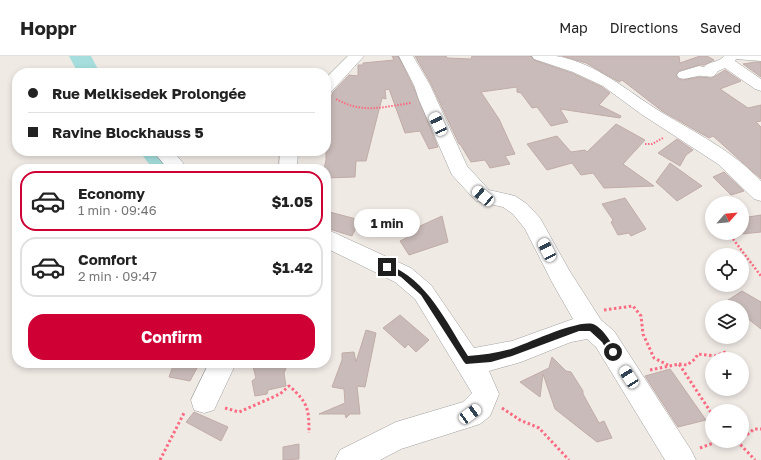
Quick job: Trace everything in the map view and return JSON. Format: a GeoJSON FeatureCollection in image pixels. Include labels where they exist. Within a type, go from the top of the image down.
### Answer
{"type":"FeatureCollection","features":[{"type":"Feature","properties":{"kind":"street"},"geometry":{"type":"LineString","coordinates":[[331,91],[345,66],[357,56]]}},
{"type":"Feature","properties":{"kind":"street"},"geometry":{"type":"LineString","coordinates":[[406,56],[422,85],[427,100],[459,170],[483,196],[508,202],[520,209],[533,224],[561,277],[588,322],[605,339],[681,460]]}},
{"type":"Feature","properties":{"kind":"street"},"geometry":{"type":"LineString","coordinates":[[539,56],[574,67],[604,80],[655,116],[726,159],[746,177],[761,194]]}},
{"type":"Feature","properties":{"kind":"street"},"geometry":{"type":"LineString","coordinates":[[741,56],[761,57]]}},
{"type":"Feature","properties":{"kind":"street"},"geometry":{"type":"LineString","coordinates":[[685,75],[699,71],[709,73],[711,68],[729,59],[761,86]]}},
{"type":"Feature","properties":{"kind":"street"},"geometry":{"type":"LineString","coordinates":[[167,156],[174,164]]}},
{"type":"Feature","properties":{"kind":"street"},"geometry":{"type":"LineString","coordinates":[[331,240],[403,275],[423,292],[480,380],[486,394],[480,406],[470,414],[396,436],[350,460]]}},
{"type":"Feature","properties":{"kind":"street"},"geometry":{"type":"LineString","coordinates":[[466,360],[491,358],[539,344],[588,322]]}},
{"type":"Feature","properties":{"kind":"street"},"geometry":{"type":"LineString","coordinates":[[204,400],[220,368]]}},
{"type":"Feature","properties":{"kind":"path"},"geometry":{"type":"LineString","coordinates":[[331,94],[347,105],[363,109],[427,100]]}},
{"type":"Feature","properties":{"kind":"path"},"geometry":{"type":"LineString","coordinates":[[645,144],[652,144],[665,137]]}},
{"type":"Feature","properties":{"kind":"path"},"geometry":{"type":"LineString","coordinates":[[734,240],[761,276]]}},
{"type":"Feature","properties":{"kind":"path"},"geometry":{"type":"LineString","coordinates":[[588,322],[613,308],[633,306],[641,316],[643,334],[654,358],[668,365]]}},
{"type":"Feature","properties":{"kind":"path"},"geometry":{"type":"LineString","coordinates":[[629,377],[668,365],[687,365],[695,359],[698,354],[715,356],[728,351]]}},
{"type":"Feature","properties":{"kind":"path"},"geometry":{"type":"LineString","coordinates":[[679,364],[705,404]]}},
{"type":"Feature","properties":{"kind":"path"},"geometry":{"type":"LineString","coordinates":[[204,400],[200,405],[212,409],[228,408],[239,412],[280,394],[289,386],[306,401],[309,414],[310,433]]}},
{"type":"Feature","properties":{"kind":"path"},"geometry":{"type":"LineString","coordinates":[[483,399],[520,420],[539,428],[569,460]]}},
{"type":"Feature","properties":{"kind":"path"},"geometry":{"type":"LineString","coordinates":[[160,460],[187,407],[204,400]]}},
{"type":"Feature","properties":{"kind":"path"},"geometry":{"type":"LineString","coordinates":[[749,433],[754,429],[761,429]]}},
{"type":"Feature","properties":{"kind":"path"},"geometry":{"type":"LineString","coordinates":[[743,448],[755,460]]}},
{"type":"Feature","properties":{"kind":"building"},"geometry":{"type":"Polygon","coordinates":[[[392,56],[398,56],[413,86],[438,147],[429,149],[420,131],[405,133],[389,89],[385,90],[386,99],[382,98],[366,161],[356,161],[355,177],[331,178],[331,164],[325,164],[326,156],[331,156],[331,97],[333,92],[349,75],[358,76],[358,65],[363,65],[363,63],[394,60],[392,56]]]}},
{"type":"Feature","properties":{"kind":"building"},"geometry":{"type":"Polygon","coordinates":[[[415,56],[446,56],[447,58],[471,59],[472,56],[531,56],[534,60],[572,73],[602,87],[610,93],[599,105],[621,116],[620,118],[560,109],[568,122],[551,126],[537,107],[532,108],[521,93],[517,92],[517,87],[481,92],[499,119],[515,154],[505,156],[510,164],[490,168],[485,160],[471,162],[459,144],[431,84],[415,56]]]}},
{"type":"Feature","properties":{"kind":"building"},"geometry":{"type":"Polygon","coordinates":[[[562,56],[679,56],[680,63],[700,56],[707,56],[714,60],[704,65],[679,71],[676,76],[682,80],[700,77],[712,78],[725,70],[741,81],[720,89],[748,108],[761,105],[761,121],[756,122],[761,127],[761,179],[713,136],[709,138],[662,111],[622,80],[619,82],[586,63],[562,56]]]}},
{"type":"Feature","properties":{"kind":"building"},"geometry":{"type":"Polygon","coordinates":[[[761,62],[761,77],[743,64],[761,62]]]}},
{"type":"Feature","properties":{"kind":"building"},"geometry":{"type":"Polygon","coordinates":[[[616,124],[645,140],[623,164],[654,186],[604,188],[593,173],[581,175],[572,163],[547,170],[527,144],[557,136],[571,152],[585,150],[587,152],[616,124]]]}},
{"type":"Feature","properties":{"kind":"building"},"geometry":{"type":"Polygon","coordinates":[[[677,139],[693,150],[686,155],[680,166],[658,153],[677,139]]]}},
{"type":"Feature","properties":{"kind":"building"},"geometry":{"type":"Polygon","coordinates":[[[670,163],[702,186],[677,201],[656,182],[670,163]]]}},
{"type":"Feature","properties":{"kind":"building"},"geometry":{"type":"Polygon","coordinates":[[[724,172],[744,191],[731,195],[713,177],[724,172]]]}},
{"type":"Feature","properties":{"kind":"building"},"geometry":{"type":"Polygon","coordinates":[[[625,198],[646,229],[631,236],[629,233],[618,235],[611,222],[613,220],[602,204],[625,198]]]}},
{"type":"Feature","properties":{"kind":"building"},"geometry":{"type":"Polygon","coordinates":[[[331,212],[360,220],[352,236],[331,230],[331,212]]]}},
{"type":"Feature","properties":{"kind":"building"},"geometry":{"type":"Polygon","coordinates":[[[761,215],[761,232],[749,233],[749,217],[761,215]]]}},
{"type":"Feature","properties":{"kind":"building"},"geometry":{"type":"Polygon","coordinates":[[[442,216],[448,242],[409,255],[400,241],[408,237],[407,232],[442,216]]]}},
{"type":"Feature","properties":{"kind":"building"},"geometry":{"type":"Polygon","coordinates":[[[740,292],[744,292],[761,302],[761,329],[749,320],[749,300],[728,300],[740,292]]]}},
{"type":"Feature","properties":{"kind":"building"},"geometry":{"type":"Polygon","coordinates":[[[400,315],[429,340],[416,352],[408,344],[405,348],[383,328],[400,315]]]}},
{"type":"Feature","properties":{"kind":"building"},"geometry":{"type":"Polygon","coordinates":[[[366,330],[376,333],[365,387],[357,386],[360,414],[350,414],[346,418],[345,414],[319,414],[345,403],[344,389],[332,387],[342,360],[342,353],[354,352],[356,362],[366,330]]]}},
{"type":"Feature","properties":{"kind":"building"},"geometry":{"type":"Polygon","coordinates":[[[552,357],[566,371],[571,372],[583,391],[583,394],[599,423],[604,421],[612,438],[597,442],[555,409],[543,374],[540,397],[520,382],[549,368],[552,357]]]}},
{"type":"Feature","properties":{"kind":"building"},"geometry":{"type":"Polygon","coordinates":[[[172,368],[197,368],[190,381],[169,377],[172,368]]]}},
{"type":"Feature","properties":{"kind":"building"},"geometry":{"type":"Polygon","coordinates":[[[253,368],[286,368],[284,373],[286,386],[268,390],[267,394],[255,396],[252,381],[256,378],[253,368]]]}},
{"type":"Feature","properties":{"kind":"building"},"geometry":{"type":"Polygon","coordinates":[[[670,369],[705,420],[678,427],[645,376],[670,369]]]}},
{"type":"Feature","properties":{"kind":"building"},"geometry":{"type":"Polygon","coordinates":[[[194,412],[228,427],[221,441],[186,422],[194,412]]]}},
{"type":"Feature","properties":{"kind":"building"},"geometry":{"type":"Polygon","coordinates":[[[299,444],[299,459],[283,460],[283,447],[299,444]]]}},
{"type":"Feature","properties":{"kind":"waterway"},"geometry":{"type":"LineString","coordinates":[[80,56],[86,68]]}},
{"type":"Feature","properties":{"kind":"waterway"},"geometry":{"type":"LineString","coordinates":[[157,156],[164,164]]}},
{"type":"Feature","properties":{"kind":"route"},"geometry":{"type":"LineString","coordinates":[[387,267],[403,275],[423,292],[466,360],[491,358],[512,352],[539,344],[579,327],[592,328],[605,339],[613,352]]}}]}
